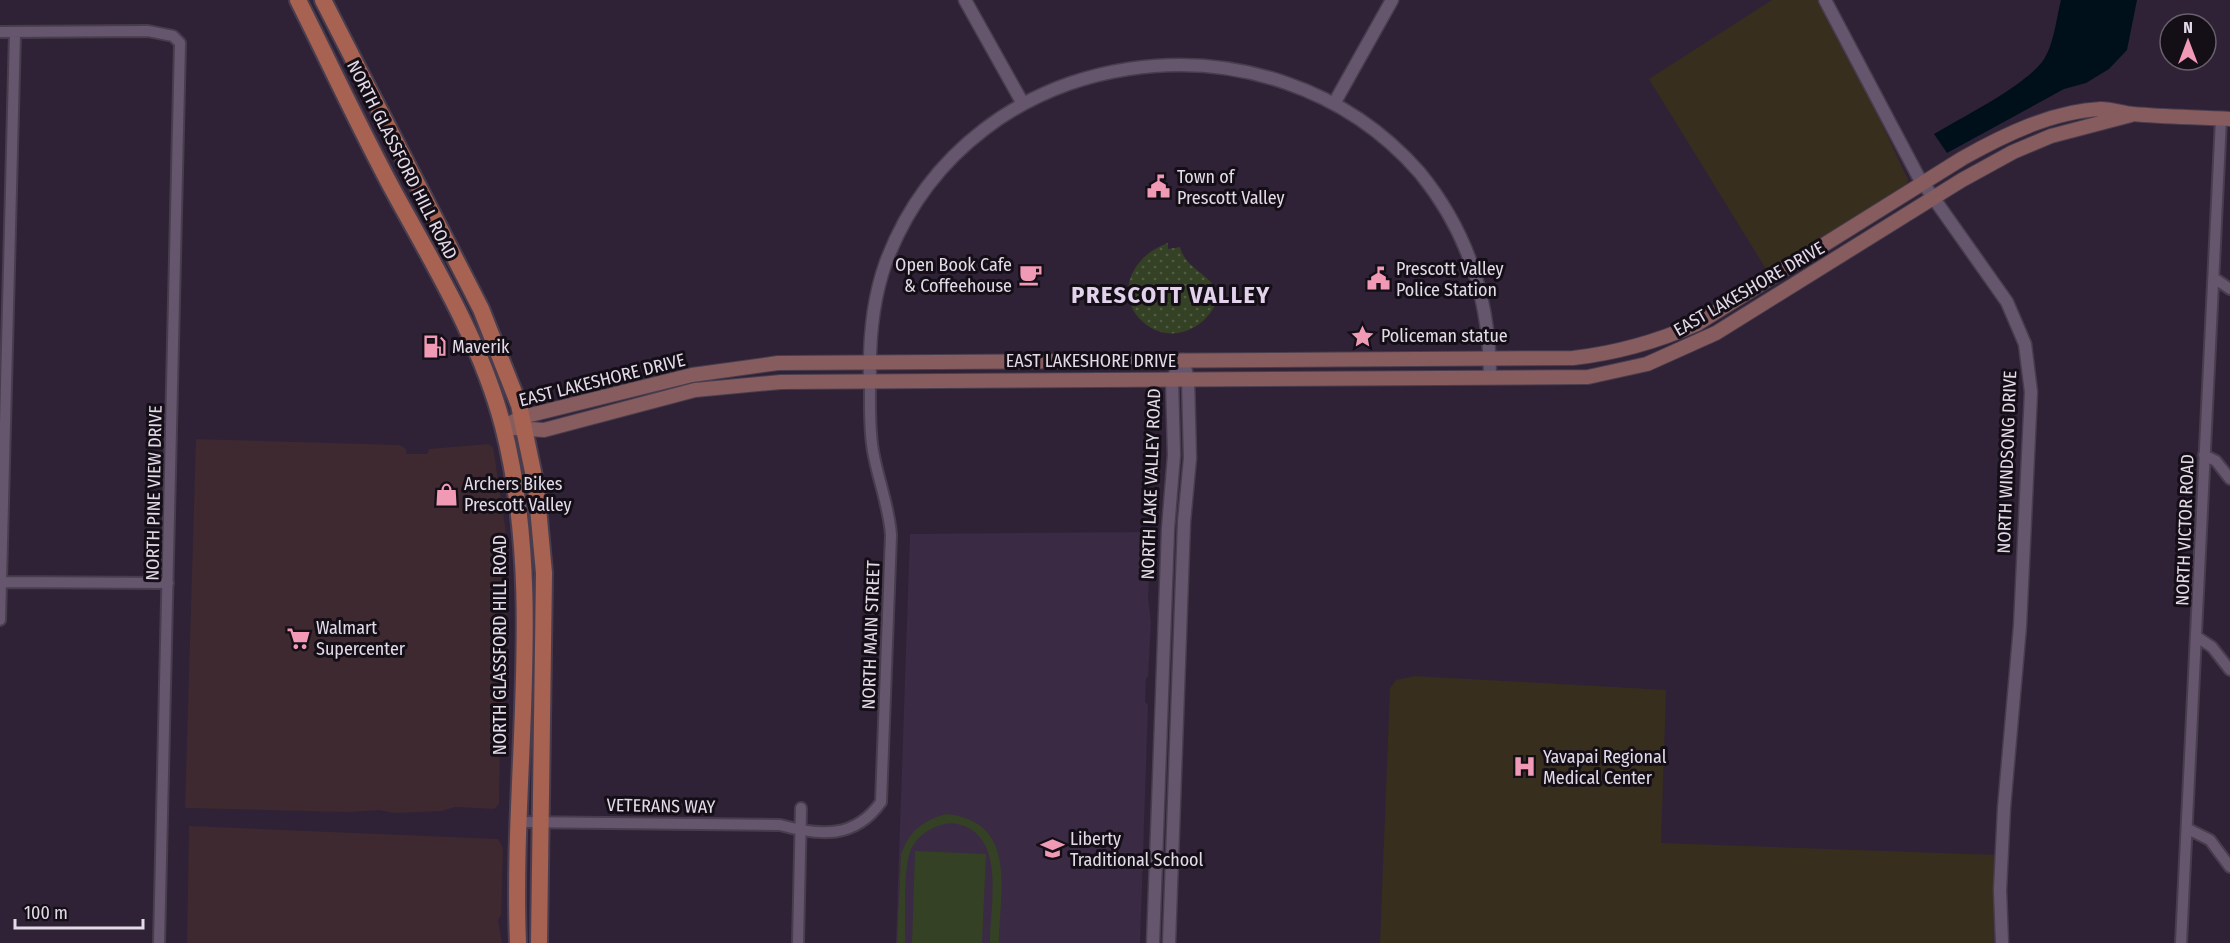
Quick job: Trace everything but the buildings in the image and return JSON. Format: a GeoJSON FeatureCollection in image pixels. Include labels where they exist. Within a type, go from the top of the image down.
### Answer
{"type":"FeatureCollection","features":[{"type":"Feature","properties":{"kind":"main road","name":"NORTH GLASSFORD HILL ROAD"},"geometry":{"type":"LineString","coordinates":[[298,0],[386,177],[470,334],[495,397],[503,427],[521,535],[523,605],[518,943]]}},
{"type":"Feature","properties":{"kind":"main road","name":"NORTH GLASSFORD HILL ROAD"},"geometry":{"type":"LineString","coordinates":[[323,0],[481,309],[523,422],[536,486],[544,573],[539,943]]}},
{"type":"Feature","properties":{"kind":"main road","name":"EAST LAKESHORE DRIVE"},"geometry":{"type":"LineString","coordinates":[[503,427],[692,375],[778,363],[1573,358],[1611,354],[1656,342],[1715,313],[1993,141],[2029,126],[2058,117],[2102,109],[2133,114],[2226,119]]}},
{"type":"Feature","properties":{"kind":"main road","name":"EAST LAKESHORE DRIVE"},"geometry":{"type":"LineString","coordinates":[[523,422],[544,430],[695,390],[781,382],[1588,377],[1630,368],[1679,351],[1724,328],[1934,197],[2013,152],[2051,136],[2133,114]]}},
{"type":"Feature","properties":{"kind":"main road"},"geometry":{"type":"LineString","coordinates":[[1715,313],[1724,328]]}},
{"type":"Feature","properties":{"kind":"main road"},"geometry":{"type":"LineString","coordinates":[[692,375],[695,390]]}},
{"type":"Feature","properties":{"kind":"street"},"geometry":{"type":"LineString","coordinates":[[965,0],[1022,102]]}},
{"type":"Feature","properties":{"kind":"street"},"geometry":{"type":"LineString","coordinates":[[1336,100],[1392,0]]}},
{"type":"Feature","properties":{"kind":"street","name":"NORTH WINDSONG DRIVE"},"geometry":{"type":"LineString","coordinates":[[1824,0],[1923,183],[2007,302],[2025,344],[2029,368],[2020,626],[2011,707],[2000,890],[2002,943]]}},
{"type":"Feature","properties":{"kind":"street"},"geometry":{"type":"LineString","coordinates":[[0,32],[15,32],[0,620]]}},
{"type":"Feature","properties":{"kind":"street","name":"NORTH PINE VIEW DRIVE"},"geometry":{"type":"LineString","coordinates":[[15,32],[148,32],[173,36],[180,43],[159,943]]}},
{"type":"Feature","properties":{"kind":"street"},"geometry":{"type":"LineString","coordinates":[[870,380],[870,363],[882,277],[897,239],[915,204],[954,156],[989,125],[1022,102],[1063,82],[1099,70],[1142,62],[1178,59],[1219,62],[1258,69],[1336,100],[1396,146],[1429,184],[1451,219],[1470,259],[1481,296],[1489,337],[1490,377]]}},
{"type":"Feature","properties":{"kind":"street","name":"NORTH VICTOR ROAD"},"geometry":{"type":"LineString","coordinates":[[2181,943],[2204,454],[2226,119]]}},
{"type":"Feature","properties":{"kind":"street"},"geometry":{"type":"LineString","coordinates":[[2214,278],[2230,289]]}},
{"type":"Feature","properties":{"kind":"street","name":"NORTH LAKE VALLEY ROAD"},"geometry":{"type":"LineString","coordinates":[[1153,943],[1168,529],[1174,455],[1172,379],[1183,360]]}},
{"type":"Feature","properties":{"kind":"street","name":"NORTH LAKE VALLEY ROAD"},"geometry":{"type":"LineString","coordinates":[[1169,943],[1184,522],[1190,458],[1188,379],[1183,360]]}},
{"type":"Feature","properties":{"kind":"street","name":"NORTH MAIN STREET"},"geometry":{"type":"LineString","coordinates":[[801,831],[833,832],[853,829],[869,819],[881,802],[891,535],[890,514],[871,436],[870,380]]}},
{"type":"Feature","properties":{"kind":"street"},"geometry":{"type":"LineString","coordinates":[[2204,454],[2216,461],[2230,479]]}},
{"type":"Feature","properties":{"kind":"street"},"geometry":{"type":"LineString","coordinates":[[0,582],[168,583]]}},
{"type":"Feature","properties":{"kind":"street"},"geometry":{"type":"LineString","coordinates":[[2197,637],[2212,646],[2230,670]]}},
{"type":"Feature","properties":{"kind":"street"},"geometry":{"type":"LineString","coordinates":[[798,943],[801,807]]}},
{"type":"Feature","properties":{"kind":"street","name":"VETERANS WAY"},"geometry":{"type":"LineString","coordinates":[[519,822],[780,825],[801,831]]}},
{"type":"Feature","properties":{"kind":"street"},"geometry":{"type":"LineString","coordinates":[[2188,829],[2210,840],[2230,867]]}},
{"type":"Feature","properties":{"kind":"shaded area"},"geometry":{"type":"Polygon","coordinates":[[[1772,0],[1817,0],[1866,89],[1908,180],[1906,187],[1769,274],[1649,79],[1772,0]]]}},
{"type":"Feature","properties":{"kind":"shaded area"},"geometry":{"type":"Polygon","coordinates":[[[196,439],[400,445],[406,449],[406,454],[427,454],[429,449],[488,444],[493,447],[505,525],[508,566],[505,706],[500,737],[499,804],[494,809],[455,807],[442,811],[394,813],[379,810],[349,812],[185,808],[196,439]]]}},
{"type":"Feature","properties":{"kind":"shaded area"},"geometry":{"type":"Polygon","coordinates":[[[1151,532],[1148,598],[1151,623],[1145,702],[1148,705],[1140,943],[896,943],[910,534],[1151,532]]]}},
{"type":"Feature","properties":{"kind":"shaded area","name":"Yavapai Regional Medical Center"},"geometry":{"type":"Polygon","coordinates":[[[1415,676],[1666,690],[1661,843],[1995,855],[1994,943],[1380,943],[1390,688],[1396,680],[1415,676]]]}},
{"type":"Feature","properties":{"kind":"shaded area"},"geometry":{"type":"Polygon","coordinates":[[[189,826],[498,839],[503,848],[501,915],[498,920],[502,943],[187,943],[189,826]]]}},
{"type":"Feature","properties":{"kind":"green space"},"geometry":{"type":"Polygon","coordinates":[[[1168,243],[1168,249],[1180,247],[1183,255],[1210,281],[1219,295],[1207,317],[1198,325],[1177,333],[1165,333],[1143,322],[1134,311],[1129,299],[1128,288],[1137,265],[1156,248],[1168,243]]]}},
{"type":"Feature","properties":{"kind":"green space"},"geometry":{"type":"Polygon","coordinates":[[[946,814],[969,819],[985,830],[995,844],[1002,881],[999,943],[990,943],[993,882],[988,852],[982,839],[972,830],[961,825],[949,824],[925,832],[911,849],[906,875],[905,943],[897,943],[901,855],[904,847],[912,833],[923,824],[946,814]]]}},
{"type":"Feature","properties":{"kind":"green space"},"geometry":{"type":"Polygon","coordinates":[[[915,851],[986,854],[982,943],[912,943],[915,851]]]}},
{"type":"Feature","properties":{"kind":"water"},"geometry":{"type":"Polygon","coordinates":[[[2061,0],[2137,0],[2127,50],[2109,69],[2086,83],[2064,89],[1947,153],[1934,134],[2007,91],[2033,72],[2042,62],[2052,40],[2061,0]]]}},
{"type":"Feature","properties":{"kind":"place","name":"Town of Prescott Valley"},"geometry":{"type":"Point","coordinates":[1159,187]}},
{"type":"Feature","properties":{"kind":"place","name":"Open Book Cafe & Coffeehouse"},"geometry":{"type":"Point","coordinates":[1030,275]}},
{"type":"Feature","properties":{"kind":"place","name":"Prescott Valley Police Station"},"geometry":{"type":"Point","coordinates":[1378,279]}},
{"type":"Feature","properties":{"kind":"place","name":"Policeman statue"},"geometry":{"type":"Point","coordinates":[1363,336]}},
{"type":"Feature","properties":{"kind":"place","name":"Maverik"},"geometry":{"type":"Point","coordinates":[434,347]}},
{"type":"Feature","properties":{"kind":"place","name":"Archers Bikes Prescott Valley"},"geometry":{"type":"Point","coordinates":[446,494]}},
{"type":"Feature","properties":{"kind":"place","name":"Walmart Supercenter"},"geometry":{"type":"Point","coordinates":[298,638]}},
{"type":"Feature","properties":{"kind":"place","name":"Yavapai Regional Medical Center"},"geometry":{"type":"Point","coordinates":[1525,767]}},
{"type":"Feature","properties":{"kind":"place","name":"Liberty Traditional School"},"geometry":{"type":"Point","coordinates":[1052,849]}},
{"type":"Feature","properties":{"kind":"district","name":"PRESCOTT VALLEY"},"geometry":{"type":"Point","coordinates":[1171,295]}}]}
